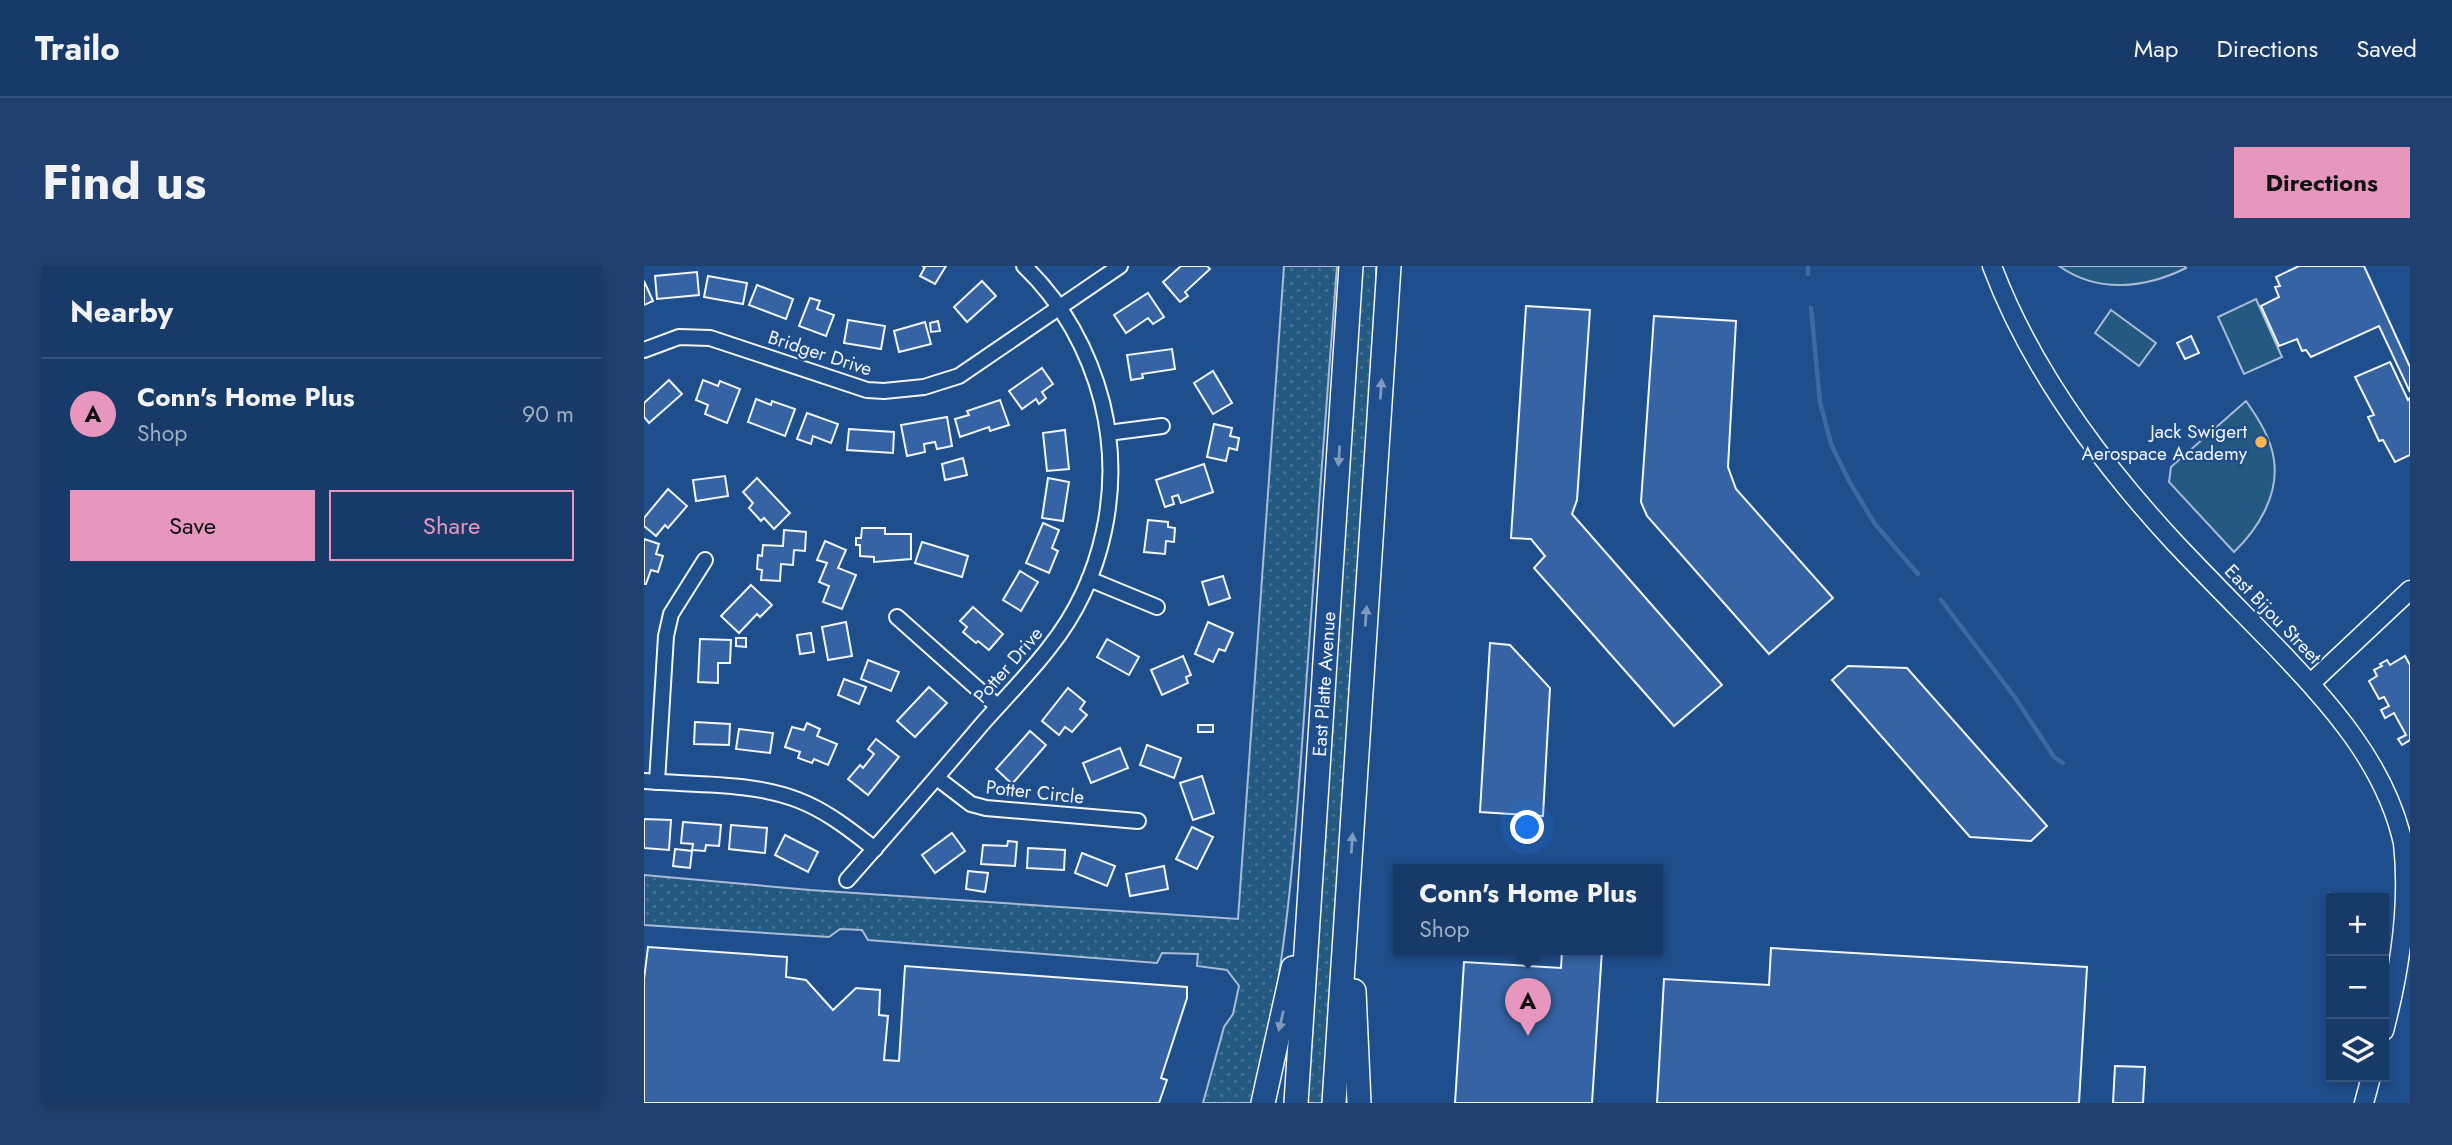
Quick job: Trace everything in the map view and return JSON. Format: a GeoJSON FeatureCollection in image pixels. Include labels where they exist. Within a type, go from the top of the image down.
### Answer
{"type":"FeatureCollection","features":[{"type":"Feature","properties":{"kind":"highway","name":"East Platte Avenue"},"geometry":{"type":"LineString","coordinates":[[1296,1103],[1352,266]]}},
{"type":"Feature","properties":{"kind":"highway","name":"East Platte Avenue"},"geometry":{"type":"LineString","coordinates":[[1334,1103],[1389,266]]}},
{"type":"Feature","properties":{"kind":"highway"},"geometry":{"type":"LineString","coordinates":[[1257,1103],[1265,1092],[1310,882]]}},
{"type":"Feature","properties":{"kind":"highway"},"geometry":{"type":"LineString","coordinates":[[1347,912],[1353,965],[1359,1103]]}},
{"type":"Feature","properties":{"kind":"street","name":"Potter Drive"},"geometry":{"type":"LineString","coordinates":[[847,880],[1058,636],[1089,579],[1105,529],[1111,480],[1108,433],[1093,370],[1059,308],[1024,266]]}},
{"type":"Feature","properties":{"kind":"street","name":"Bridger Drive"},"geometry":{"type":"LineString","coordinates":[[644,350],[680,337],[710,338],[851,386],[875,391],[905,390],[942,383],[959,376],[1120,266]]}},
{"type":"Feature","properties":{"kind":"street","name":"East Bijou Street"},"geometry":{"type":"LineString","coordinates":[[1992,266],[2031,347],[2074,420],[2101,457],[2175,543],[2311,683],[2346,725],[2374,766],[2392,806],[2403,844],[2408,883],[2404,949],[2387,1019]]}},
{"type":"Feature","properties":{"kind":"street"},"geometry":{"type":"LineString","coordinates":[[1108,433],[1162,426]]}},
{"type":"Feature","properties":{"kind":"street"},"geometry":{"type":"LineString","coordinates":[[705,560],[671,614],[666,636],[650,782],[760,789],[780,793],[824,812],[874,849]]}},
{"type":"Feature","properties":{"kind":"street"},"geometry":{"type":"LineString","coordinates":[[1089,579],[1157,607]]}},
{"type":"Feature","properties":{"kind":"street"},"geometry":{"type":"LineString","coordinates":[[2311,683],[2410,590]]}},
{"type":"Feature","properties":{"kind":"street"},"geometry":{"type":"LineString","coordinates":[[897,617],[997,706]]}},
{"type":"Feature","properties":{"kind":"street","name":"Potter Circle"},"geometry":{"type":"LineString","coordinates":[[937,778],[971,804],[986,808],[1138,821]]}},
{"type":"Feature","properties":{"kind":"street"},"geometry":{"type":"LineString","coordinates":[[2364,1103],[2370,1082]]}},
{"type":"Feature","properties":{"kind":"shaded area"},"geometry":{"type":"Polygon","coordinates":[[[1284,266],[1337,266],[1290,889],[1276,997],[1254,1103],[1203,1103],[1224,1027],[1233,1014],[1239,986],[1227,970],[1197,966],[1198,954],[1162,953],[1157,963],[868,940],[862,930],[840,929],[829,937],[644,925],[644,875],[810,890],[1238,919],[1284,266]]]}},
{"type":"Feature","properties":{"kind":"shaded area"},"geometry":{"type":"Polygon","coordinates":[[[1362,266],[1376,266],[1376,354],[1329,1103],[1307,1103],[1362,266]]]}},
{"type":"Feature","properties":{"kind":"shaded area"},"geometry":{"type":"Polygon","coordinates":[[[2059,266],[2186,268],[2155,280],[2122,285],[2090,281],[2059,266]]]}},
{"type":"Feature","properties":{"kind":"shaded area"},"geometry":{"type":"Polygon","coordinates":[[[2256,299],[2282,357],[2244,374],[2218,317],[2256,299]]]}},
{"type":"Feature","properties":{"kind":"shaded area"},"geometry":{"type":"Polygon","coordinates":[[[2111,310],[2156,343],[2139,366],[2095,333],[2111,310]]]}},
{"type":"Feature","properties":{"kind":"shaded area"},"geometry":{"type":"Polygon","coordinates":[[[2246,401],[2267,436],[2275,473],[2270,498],[2259,522],[2234,552],[2169,482],[2171,467],[2246,401]]]}},
{"type":"Feature","properties":{"kind":"building"},"geometry":{"type":"Polygon","coordinates":[[[922,266],[946,266],[935,284],[920,276],[925,267],[922,266]]]}},
{"type":"Feature","properties":{"kind":"building"},"geometry":{"type":"Polygon","coordinates":[[[1181,266],[1207,266],[1210,269],[1185,292],[1188,296],[1180,302],[1163,282],[1181,266]]]}},
{"type":"Feature","properties":{"kind":"building"},"geometry":{"type":"Polygon","coordinates":[[[2299,266],[2364,266],[2410,367],[2410,392],[2379,326],[2311,357],[2306,350],[2302,351],[2297,339],[2279,346],[2261,306],[2279,297],[2275,287],[2280,286],[2276,277],[2299,266]]]}},
{"type":"Feature","properties":{"kind":"building"},"geometry":{"type":"Polygon","coordinates":[[[697,272],[699,295],[657,299],[655,276],[697,272]]]}},
{"type":"Feature","properties":{"kind":"building"},"geometry":{"type":"Polygon","coordinates":[[[708,276],[747,283],[743,304],[704,297],[708,276]]]}},
{"type":"Feature","properties":{"kind":"building"},"geometry":{"type":"Polygon","coordinates":[[[644,281],[653,301],[644,305],[644,281]]]}},
{"type":"Feature","properties":{"kind":"building"},"geometry":{"type":"Polygon","coordinates":[[[982,281],[996,296],[967,322],[954,307],[982,281]]]}},
{"type":"Feature","properties":{"kind":"building"},"geometry":{"type":"Polygon","coordinates":[[[757,285],[793,299],[786,319],[749,305],[757,285]]]}},
{"type":"Feature","properties":{"kind":"building"},"geometry":{"type":"Polygon","coordinates":[[[1148,293],[1164,317],[1153,324],[1148,318],[1126,333],[1114,315],[1148,293]]]}},
{"type":"Feature","properties":{"kind":"building"},"geometry":{"type":"Polygon","coordinates":[[[810,298],[820,301],[817,309],[834,315],[826,336],[799,326],[810,298]]]}},
{"type":"Feature","properties":{"kind":"building"},"geometry":{"type":"Polygon","coordinates":[[[1526,306],[1590,310],[1577,500],[1572,514],[1722,685],[1674,726],[1534,568],[1545,556],[1531,539],[1511,538],[1526,306]]]}},
{"type":"Feature","properties":{"kind":"building"},"geometry":{"type":"Polygon","coordinates":[[[1654,316],[1736,321],[1728,467],[1736,489],[1833,598],[1769,654],[1647,516],[1641,502],[1654,316]]]}},
{"type":"Feature","properties":{"kind":"building"},"geometry":{"type":"Polygon","coordinates":[[[848,320],[885,326],[881,349],[844,343],[848,320]]]}},
{"type":"Feature","properties":{"kind":"building"},"geometry":{"type":"Polygon","coordinates":[[[938,321],[940,331],[931,332],[930,323],[938,321]]]}},
{"type":"Feature","properties":{"kind":"building"},"geometry":{"type":"Polygon","coordinates":[[[925,322],[931,344],[899,352],[894,331],[925,322]]]}},
{"type":"Feature","properties":{"kind":"building"},"geometry":{"type":"Polygon","coordinates":[[[2191,336],[2199,353],[2185,359],[2177,343],[2191,336]]]}},
{"type":"Feature","properties":{"kind":"building"},"geometry":{"type":"Polygon","coordinates":[[[1172,349],[1175,369],[1142,374],[1143,378],[1131,380],[1127,355],[1172,349]]]}},
{"type":"Feature","properties":{"kind":"building"},"geometry":{"type":"Polygon","coordinates":[[[2390,362],[2408,400],[2410,398],[2410,455],[2395,462],[2383,440],[2379,441],[2368,417],[2374,415],[2355,377],[2390,362]]]}},
{"type":"Feature","properties":{"kind":"building"},"geometry":{"type":"Polygon","coordinates":[[[1042,368],[1053,384],[1042,392],[1046,398],[1039,404],[1036,399],[1022,409],[1009,391],[1042,368]]]}},
{"type":"Feature","properties":{"kind":"building"},"geometry":{"type":"Polygon","coordinates":[[[1213,371],[1232,403],[1213,414],[1194,383],[1213,371]]]}},
{"type":"Feature","properties":{"kind":"building"},"geometry":{"type":"Polygon","coordinates":[[[669,380],[682,394],[649,423],[644,417],[644,403],[669,380]]]}},
{"type":"Feature","properties":{"kind":"building"},"geometry":{"type":"Polygon","coordinates":[[[703,380],[718,386],[720,381],[740,389],[727,423],[705,414],[708,405],[696,400],[703,380]]]}},
{"type":"Feature","properties":{"kind":"building"},"geometry":{"type":"Polygon","coordinates":[[[756,399],[795,409],[785,436],[748,422],[756,399]]]}},
{"type":"Feature","properties":{"kind":"building"},"geometry":{"type":"Polygon","coordinates":[[[1000,400],[1009,425],[990,431],[989,427],[960,437],[955,419],[969,415],[967,411],[1000,400]]]}},
{"type":"Feature","properties":{"kind":"building"},"geometry":{"type":"Polygon","coordinates":[[[807,413],[838,424],[831,443],[813,436],[811,444],[797,439],[807,413]]]}},
{"type":"Feature","properties":{"kind":"building"},"geometry":{"type":"Polygon","coordinates":[[[947,417],[952,446],[937,449],[935,442],[924,444],[925,452],[907,456],[901,425],[947,417]]]}},
{"type":"Feature","properties":{"kind":"building"},"geometry":{"type":"Polygon","coordinates":[[[1214,424],[1232,428],[1230,436],[1239,438],[1237,450],[1229,448],[1226,461],[1207,457],[1214,424]]]}},
{"type":"Feature","properties":{"kind":"building"},"geometry":{"type":"Polygon","coordinates":[[[849,429],[894,432],[893,453],[847,450],[849,429]]]}},
{"type":"Feature","properties":{"kind":"building"},"geometry":{"type":"Polygon","coordinates":[[[1065,430],[1069,469],[1047,471],[1043,433],[1065,430]]]}},
{"type":"Feature","properties":{"kind":"building"},"geometry":{"type":"Polygon","coordinates":[[[963,458],[967,475],[945,480],[942,464],[963,458]]]}},
{"type":"Feature","properties":{"kind":"building"},"geometry":{"type":"Polygon","coordinates":[[[1204,464],[1213,492],[1181,503],[1178,495],[1172,497],[1174,504],[1165,507],[1156,480],[1204,464]]]}},
{"type":"Feature","properties":{"kind":"building"},"geometry":{"type":"Polygon","coordinates":[[[725,476],[728,496],[696,501],[693,480],[725,476]]]}},
{"type":"Feature","properties":{"kind":"building"},"geometry":{"type":"Polygon","coordinates":[[[757,478],[790,513],[774,529],[764,518],[761,521],[749,508],[753,503],[743,492],[757,478]]]}},
{"type":"Feature","properties":{"kind":"building"},"geometry":{"type":"Polygon","coordinates":[[[1048,478],[1069,482],[1063,521],[1042,518],[1048,478]]]}},
{"type":"Feature","properties":{"kind":"building"},"geometry":{"type":"Polygon","coordinates":[[[668,489],[687,506],[668,528],[665,525],[656,536],[644,526],[644,518],[668,489]]]}},
{"type":"Feature","properties":{"kind":"building"},"geometry":{"type":"Polygon","coordinates":[[[1148,520],[1168,522],[1168,527],[1175,528],[1174,542],[1166,541],[1165,554],[1144,552],[1148,520]]]}},
{"type":"Feature","properties":{"kind":"building"},"geometry":{"type":"Polygon","coordinates":[[[1043,523],[1059,530],[1052,548],[1058,551],[1049,573],[1026,563],[1043,523]]]}},
{"type":"Feature","properties":{"kind":"building"},"geometry":{"type":"Polygon","coordinates":[[[862,528],[885,528],[885,534],[911,534],[911,559],[874,562],[874,557],[860,556],[860,545],[856,545],[856,538],[861,538],[862,528]]]}},
{"type":"Feature","properties":{"kind":"building"},"geometry":{"type":"Polygon","coordinates":[[[784,530],[806,532],[805,551],[794,550],[793,565],[781,564],[780,581],[761,580],[762,570],[757,569],[758,555],[762,556],[763,545],[783,546],[784,530]]]}},
{"type":"Feature","properties":{"kind":"building"},"geometry":{"type":"Polygon","coordinates":[[[644,539],[659,544],[656,554],[663,556],[658,572],[651,570],[646,584],[644,584],[644,539]]]}},
{"type":"Feature","properties":{"kind":"building"},"geometry":{"type":"Polygon","coordinates":[[[825,541],[846,550],[838,568],[856,575],[842,609],[823,602],[829,586],[819,582],[827,563],[817,560],[825,541]]]}},
{"type":"Feature","properties":{"kind":"building"},"geometry":{"type":"Polygon","coordinates":[[[922,542],[968,556],[962,577],[915,563],[922,542]]]}},
{"type":"Feature","properties":{"kind":"building"},"geometry":{"type":"Polygon","coordinates":[[[1020,571],[1038,582],[1021,611],[1003,600],[1020,571]]]}},
{"type":"Feature","properties":{"kind":"building"},"geometry":{"type":"Polygon","coordinates":[[[1223,576],[1230,598],[1209,605],[1202,582],[1223,576]]]}},
{"type":"Feature","properties":{"kind":"building"},"geometry":{"type":"Polygon","coordinates":[[[751,585],[772,605],[760,617],[757,614],[739,633],[721,616],[751,585]]]}},
{"type":"Feature","properties":{"kind":"building"},"geometry":{"type":"Polygon","coordinates":[[[973,607],[1003,634],[989,650],[963,632],[967,627],[960,621],[973,607]]]}},
{"type":"Feature","properties":{"kind":"building"},"geometry":{"type":"Polygon","coordinates":[[[846,622],[852,656],[828,660],[822,627],[846,622]]]}},
{"type":"Feature","properties":{"kind":"building"},"geometry":{"type":"Polygon","coordinates":[[[1208,622],[1233,633],[1225,651],[1219,649],[1213,662],[1195,654],[1208,622]]]}},
{"type":"Feature","properties":{"kind":"building"},"geometry":{"type":"Polygon","coordinates":[[[811,633],[814,652],[800,654],[797,635],[811,633]]]}},
{"type":"Feature","properties":{"kind":"building"},"geometry":{"type":"Polygon","coordinates":[[[736,638],[746,638],[746,647],[736,646],[736,638]]]}},
{"type":"Feature","properties":{"kind":"building"},"geometry":{"type":"Polygon","coordinates":[[[700,639],[731,640],[730,663],[718,663],[718,683],[698,682],[700,639]]]}},
{"type":"Feature","properties":{"kind":"building"},"geometry":{"type":"Polygon","coordinates":[[[1107,639],[1139,657],[1129,675],[1097,657],[1107,639]]]}},
{"type":"Feature","properties":{"kind":"building"},"geometry":{"type":"Polygon","coordinates":[[[1490,643],[1510,645],[1550,688],[1543,816],[1480,812],[1490,643]]]}},
{"type":"Feature","properties":{"kind":"building"},"geometry":{"type":"Polygon","coordinates":[[[1183,656],[1191,675],[1186,677],[1188,683],[1162,695],[1151,670],[1183,656]]]}},
{"type":"Feature","properties":{"kind":"building"},"geometry":{"type":"Polygon","coordinates":[[[2405,656],[2410,665],[2410,740],[2402,745],[2398,739],[2406,735],[2394,713],[2385,718],[2381,710],[2389,706],[2384,697],[2379,699],[2369,681],[2377,676],[2374,670],[2382,666],[2380,664],[2387,660],[2390,665],[2405,656]]]}},
{"type":"Feature","properties":{"kind":"building"},"geometry":{"type":"Polygon","coordinates":[[[868,660],[899,672],[891,691],[861,679],[868,660]]]}},
{"type":"Feature","properties":{"kind":"building"},"geometry":{"type":"Polygon","coordinates":[[[1848,666],[1907,668],[2047,826],[2031,841],[1970,837],[1832,680],[1848,666]]]}},
{"type":"Feature","properties":{"kind":"building"},"geometry":{"type":"Polygon","coordinates":[[[844,679],[866,687],[859,704],[838,695],[844,679]]]}},
{"type":"Feature","properties":{"kind":"building"},"geometry":{"type":"Polygon","coordinates":[[[929,687],[947,703],[915,737],[897,721],[929,687]]]}},
{"type":"Feature","properties":{"kind":"building"},"geometry":{"type":"Polygon","coordinates":[[[1068,688],[1085,702],[1080,709],[1087,715],[1072,732],[1065,727],[1059,735],[1042,721],[1068,688]]]}},
{"type":"Feature","properties":{"kind":"building"},"geometry":{"type":"Polygon","coordinates":[[[695,722],[730,724],[729,745],[694,744],[695,722]]]}},
{"type":"Feature","properties":{"kind":"building"},"geometry":{"type":"Polygon","coordinates":[[[807,723],[820,729],[817,736],[837,744],[828,765],[814,759],[812,763],[798,758],[800,752],[785,747],[792,727],[804,730],[807,723]]]}},
{"type":"Feature","properties":{"kind":"building"},"geometry":{"type":"Polygon","coordinates":[[[1198,725],[1213,725],[1213,732],[1198,732],[1198,725]]]}},
{"type":"Feature","properties":{"kind":"building"},"geometry":{"type":"Polygon","coordinates":[[[739,729],[773,733],[770,753],[736,749],[739,729]]]}},
{"type":"Feature","properties":{"kind":"building"},"geometry":{"type":"Polygon","coordinates":[[[1030,731],[1046,745],[1012,784],[996,769],[1030,731]]]}},
{"type":"Feature","properties":{"kind":"building"},"geometry":{"type":"Polygon","coordinates":[[[876,739],[899,757],[868,795],[848,779],[860,765],[863,768],[874,754],[868,749],[876,739]]]}},
{"type":"Feature","properties":{"kind":"building"},"geometry":{"type":"Polygon","coordinates":[[[1147,745],[1181,758],[1174,778],[1140,765],[1147,745]]]}},
{"type":"Feature","properties":{"kind":"building"},"geometry":{"type":"Polygon","coordinates":[[[1120,748],[1128,768],[1091,783],[1083,763],[1120,748]]]}},
{"type":"Feature","properties":{"kind":"building"},"geometry":{"type":"Polygon","coordinates":[[[1202,776],[1214,813],[1193,820],[1180,783],[1202,776]]]}},
{"type":"Feature","properties":{"kind":"building"},"geometry":{"type":"Polygon","coordinates":[[[644,819],[671,820],[669,850],[644,848],[644,819]]]}},
{"type":"Feature","properties":{"kind":"building"},"geometry":{"type":"Polygon","coordinates":[[[683,822],[721,825],[719,846],[706,845],[705,851],[692,850],[693,844],[681,843],[683,822]]]}},
{"type":"Feature","properties":{"kind":"building"},"geometry":{"type":"Polygon","coordinates":[[[731,825],[767,828],[765,853],[729,849],[731,825]]]}},
{"type":"Feature","properties":{"kind":"building"},"geometry":{"type":"Polygon","coordinates":[[[1192,827],[1213,837],[1197,869],[1176,859],[1192,827]]]}},
{"type":"Feature","properties":{"kind":"building"},"geometry":{"type":"Polygon","coordinates":[[[952,833],[965,851],[935,873],[922,855],[952,833]]]}},
{"type":"Feature","properties":{"kind":"building"},"geometry":{"type":"Polygon","coordinates":[[[785,835],[818,852],[808,872],[775,855],[785,835]]]}},
{"type":"Feature","properties":{"kind":"building"},"geometry":{"type":"Polygon","coordinates":[[[1008,841],[1017,842],[1015,866],[981,864],[983,845],[1007,846],[1008,841]]]}},
{"type":"Feature","properties":{"kind":"building"},"geometry":{"type":"Polygon","coordinates":[[[1028,848],[1065,850],[1064,870],[1027,868],[1028,848]]]}},
{"type":"Feature","properties":{"kind":"building"},"geometry":{"type":"Polygon","coordinates":[[[675,849],[692,851],[690,868],[673,866],[675,849]]]}},
{"type":"Feature","properties":{"kind":"building"},"geometry":{"type":"Polygon","coordinates":[[[1082,853],[1115,866],[1107,886],[1075,873],[1082,853]]]}},
{"type":"Feature","properties":{"kind":"building"},"geometry":{"type":"Polygon","coordinates":[[[1164,866],[1168,889],[1130,896],[1126,874],[1164,866]]]}},
{"type":"Feature","properties":{"kind":"building"},"geometry":{"type":"Polygon","coordinates":[[[968,871],[988,873],[985,892],[966,889],[968,871]]]}},
{"type":"Feature","properties":{"kind":"building"},"geometry":{"type":"Polygon","coordinates":[[[648,947],[787,957],[786,977],[806,980],[833,1010],[856,988],[880,990],[879,1015],[888,1016],[884,1060],[899,1061],[905,966],[1187,987],[1187,998],[1161,1078],[1167,1080],[1159,1103],[644,1103],[644,979],[648,947]]]}},
{"type":"Feature","properties":{"kind":"building"},"geometry":{"type":"Polygon","coordinates":[[[1771,948],[2087,967],[2079,1103],[1657,1103],[1664,979],[1769,985],[1771,948]]]}},
{"type":"Feature","properties":{"kind":"building"},"geometry":{"type":"Polygon","coordinates":[[[1562,955],[1602,955],[1592,1103],[1455,1103],[1464,962],[1561,968],[1562,955]]]}},
{"type":"Feature","properties":{"kind":"building"},"geometry":{"type":"Polygon","coordinates":[[[2115,1066],[2145,1067],[2143,1103],[2113,1103],[2115,1066]]]}},
{"type":"Feature","properties":{"kind":"waterway"},"geometry":{"type":"LineString","coordinates":[[1808,266],[1808,274]]}},
{"type":"Feature","properties":{"kind":"waterway"},"geometry":{"type":"LineString","coordinates":[[1811,308],[1820,402],[1831,444],[1875,524],[1918,574]]}},
{"type":"Feature","properties":{"kind":"waterway"},"geometry":{"type":"LineString","coordinates":[[1941,600],[2014,696],[2054,757],[2063,763]]}},
{"type":"Feature","properties":{"kind":"place","name":"Jack Swigert Aerospace Academy"},"geometry":{"type":"Point","coordinates":[2261,442]}},
{"type":"Feature","properties":{"kind":"place","name":"Conn's Home Plus"},"geometry":{"type":"Point","coordinates":[1528,1036]}}]}
